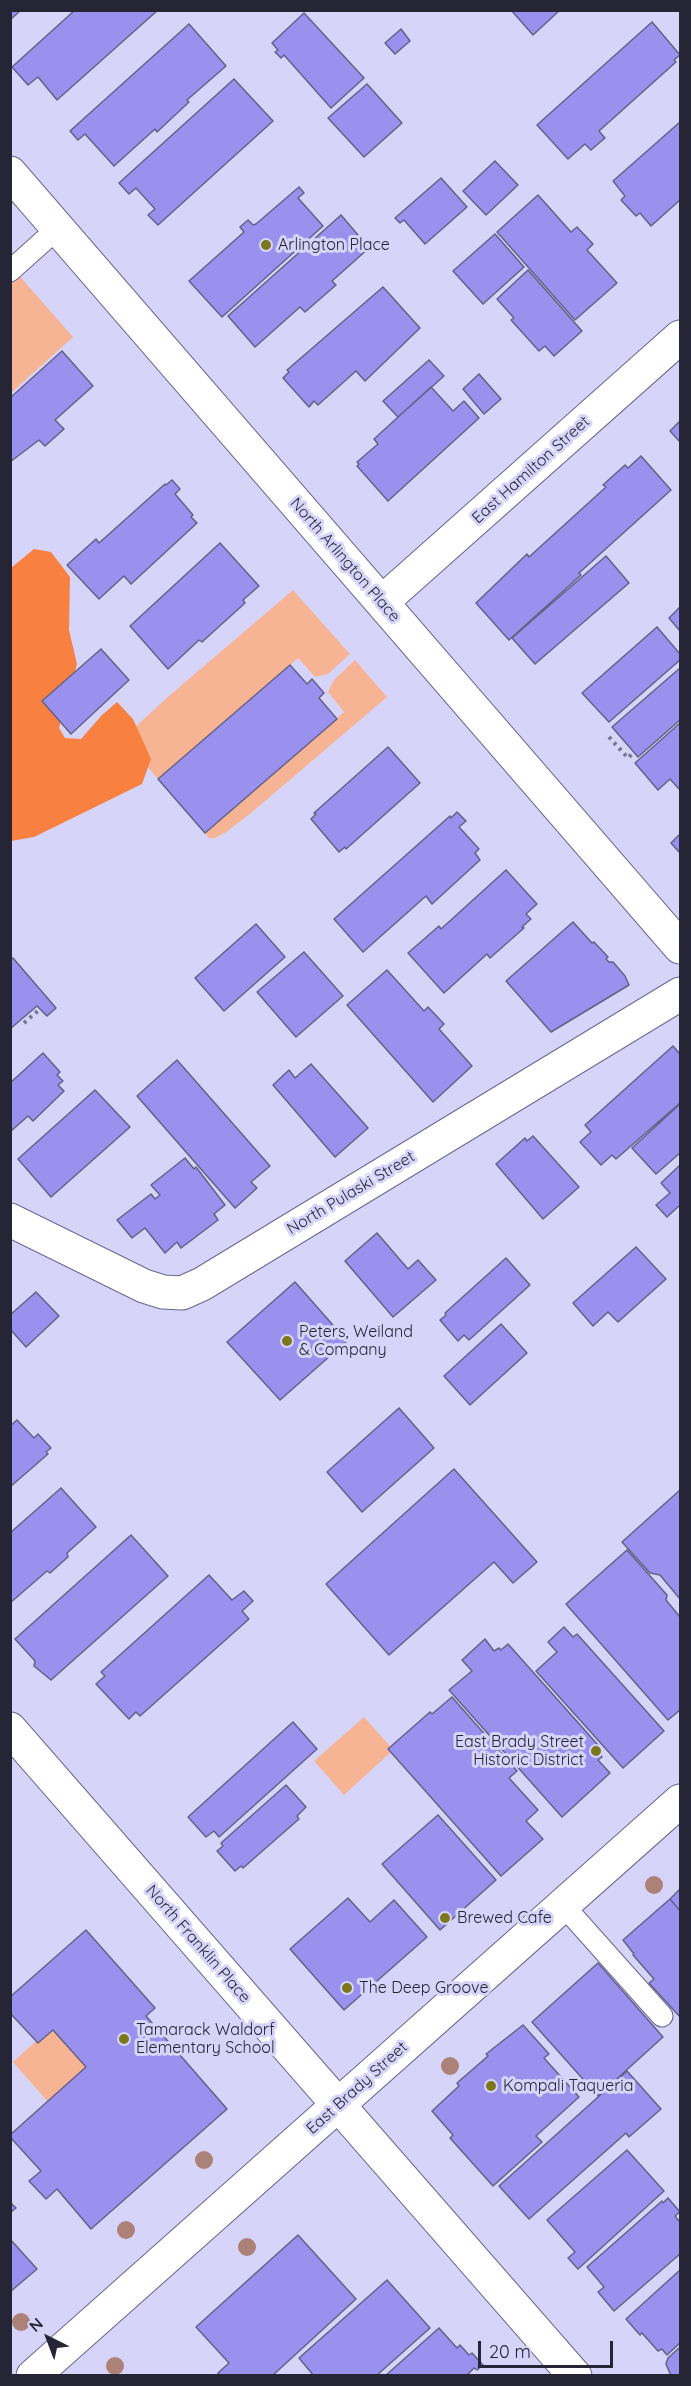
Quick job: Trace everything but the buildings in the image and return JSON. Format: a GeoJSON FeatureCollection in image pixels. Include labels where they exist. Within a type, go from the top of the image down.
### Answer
{"type":"FeatureCollection","features":[{"type":"Feature","properties":{"kind":"street","name":"North Arlington Place"},"geometry":{"type":"LineString","coordinates":[[10,173],[681,947]]}},
{"type":"Feature","properties":{"kind":"street","name":"East Hamilton Street"},"geometry":{"type":"LineString","coordinates":[[382,602],[681,337]]}},
{"type":"Feature","properties":{"kind":"street","name":"North Pulaski Street"},"geometry":{"type":"LineString","coordinates":[[10,1220],[144,1286],[163,1292],[182,1293],[202,1284],[681,994]]}},
{"type":"Feature","properties":{"kind":"street","name":"North Franklin Place"},"geometry":{"type":"LineString","coordinates":[[10,1729],[574,2376]]}},
{"type":"Feature","properties":{"kind":"street","name":"East Brady Street"},"geometry":{"type":"LineString","coordinates":[[33,2376],[681,1800]]}},
{"type":"Feature","properties":{"kind":"lane"},"geometry":{"type":"LineString","coordinates":[[10,271],[58,228]]}},
{"type":"Feature","properties":{"kind":"lane"},"geometry":{"type":"LineString","coordinates":[[563,1905],[662,2016]]}},
{"type":"Feature","properties":{"kind":"path"},"geometry":{"type":"LineString","coordinates":[[609,736],[628,758],[634,752]]}},
{"type":"Feature","properties":{"kind":"path"},"geometry":{"type":"LineString","coordinates":[[24,1023],[40,1009]]}},
{"type":"Feature","properties":{"kind":"shaded area"},"geometry":{"type":"Polygon","coordinates":[[[10,265],[73,337],[11,393],[10,393],[10,265]]]}},
{"type":"Feature","properties":{"kind":"shaded area"},"geometry":{"type":"Polygon","coordinates":[[[34,549],[51,552],[70,577],[69,630],[77,664],[59,728],[65,738],[81,739],[117,702],[133,719],[151,759],[142,784],[34,837],[11,841],[11,568],[34,549]]]}},
{"type":"Feature","properties":{"kind":"shaded area"},"geometry":{"type":"Polygon","coordinates":[[[293,590],[350,654],[328,674],[315,677],[298,658],[158,779],[123,738],[293,590]]]}},
{"type":"Feature","properties":{"kind":"shaded area"},"geometry":{"type":"Polygon","coordinates":[[[355,660],[387,697],[251,813],[226,832],[215,838],[209,838],[205,833],[344,712],[328,692],[334,680],[355,660]]]}},
{"type":"Feature","properties":{"kind":"shaded area"},"geometry":{"type":"Polygon","coordinates":[[[364,1717],[390,1746],[388,1749],[391,1752],[344,1795],[314,1761],[364,1717]]]}},
{"type":"Feature","properties":{"kind":"shaded area"},"geometry":{"type":"Polygon","coordinates":[[[53,2030],[86,2067],[48,2102],[13,2062],[36,2041],[38,2043],[53,2030]]]}},
{"type":"Feature","properties":{"kind":"place","name":"Arlington Place"},"geometry":{"type":"Point","coordinates":[266,245]}},
{"type":"Feature","properties":{"kind":"place","name":"Peters, Weiland & Company"},"geometry":{"type":"Point","coordinates":[287,1341]}},
{"type":"Feature","properties":{"kind":"place","name":"East Brady Street Historic District"},"geometry":{"type":"Point","coordinates":[596,1751]}},
{"type":"Feature","properties":{"kind":"place","name":"Brewed Cafe"},"geometry":{"type":"Point","coordinates":[445,1918]}},
{"type":"Feature","properties":{"kind":"place","name":"The Deep Groove"},"geometry":{"type":"Point","coordinates":[347,1988]}},
{"type":"Feature","properties":{"kind":"place","name":"Tamarack Waldorf Elementary School"},"geometry":{"type":"Point","coordinates":[124,2039]}},
{"type":"Feature","properties":{"kind":"place","name":"Kompali Taqueria"},"geometry":{"type":"Point","coordinates":[491,2086]}}]}
